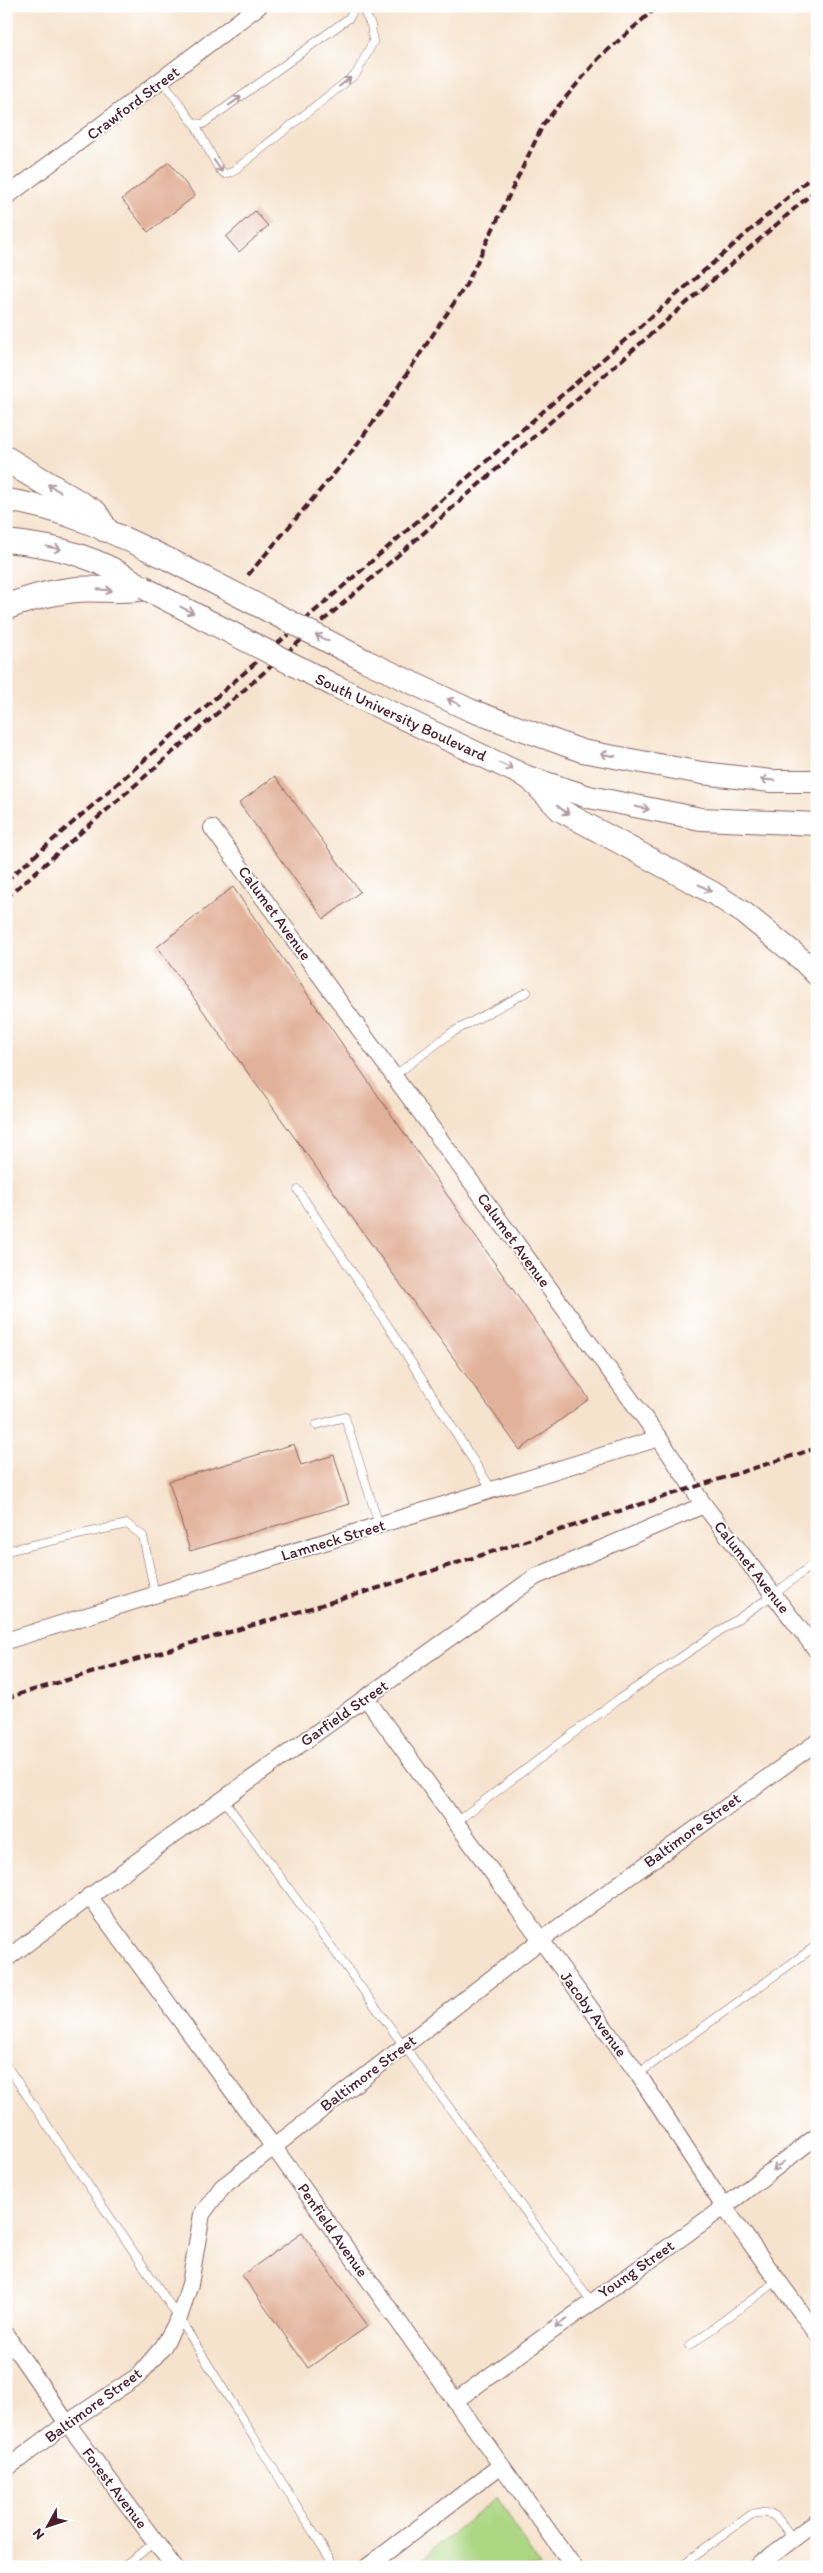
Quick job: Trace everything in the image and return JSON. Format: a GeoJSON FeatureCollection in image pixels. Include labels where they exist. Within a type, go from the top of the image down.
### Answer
{"type":"FeatureCollection","features":[{"type":"Feature","properties":{"kind":"main road"},"geometry":{"type":"LineString","coordinates":[[6,459],[95,513],[105,529]]}},
{"type":"Feature","properties":{"kind":"main road"},"geometry":{"type":"LineString","coordinates":[[6,500],[36,504],[105,529],[168,559],[366,661],[470,710],[582,750],[702,773],[771,781],[817,780]]}},
{"type":"Feature","properties":{"kind":"main road","name":"South University Boulevard"},"geometry":{"type":"LineString","coordinates":[[6,541],[30,543],[84,555],[122,572],[144,588],[335,686],[528,776],[589,797],[701,819],[817,824]]}},
{"type":"Feature","properties":{"kind":"main road"},"geometry":{"type":"LineString","coordinates":[[6,607],[28,598],[57,592],[89,589],[119,592],[144,588]]}},
{"type":"Feature","properties":{"kind":"main road"},"geometry":{"type":"LineString","coordinates":[[528,776],[560,810],[713,892],[744,913],[802,959],[817,975]]}},
{"type":"Feature","properties":{"kind":"street","name":"Crawford Street"},"geometry":{"type":"LineString","coordinates":[[6,197],[259,6]]}},
{"type":"Feature","properties":{"kind":"street","name":"Calumet Avenue"},"geometry":{"type":"LineString","coordinates":[[212,828],[659,1438],[704,1505],[817,1651]]}},
{"type":"Feature","properties":{"kind":"street","name":"Lamneck Street"},"geometry":{"type":"LineString","coordinates":[[6,1641],[659,1438]]}},
{"type":"Feature","properties":{"kind":"street","name":"Garfield Street"},"geometry":{"type":"LineString","coordinates":[[6,1959],[223,1799],[534,1577],[704,1505]]}},
{"type":"Feature","properties":{"kind":"street","name":"Jacoby Avenue"},"geometry":{"type":"LineString","coordinates":[[366,1698],[638,2074],[724,2207],[817,2334]]}},
{"type":"Feature","properties":{"kind":"street","name":"Baltimore Street"},"geometry":{"type":"LineString","coordinates":[[6,2469],[67,2423],[138,2376],[164,2347],[178,2318],[190,2284],[202,2214],[222,2187],[541,1940],[817,1742]]}},
{"type":"Feature","properties":{"kind":"street","name":"Penfield Avenue"},"geometry":{"type":"LineString","coordinates":[[89,1896],[273,2146],[574,2567]]}},
{"type":"Feature","properties":{"kind":"street","name":"Young Street"},"geometry":{"type":"LineString","coordinates":[[455,2401],[591,2301],[724,2207],[817,2136]]}},
{"type":"Feature","properties":{"kind":"street","name":"Forest Avenue"},"geometry":{"type":"LineString","coordinates":[[6,2335],[67,2423],[174,2567]]}},
{"type":"Feature","properties":{"kind":"street"},"geometry":{"type":"LineString","coordinates":[[367,2567],[500,2466]]}},
{"type":"Feature","properties":{"kind":"street"},"geometry":{"type":"LineString","coordinates":[[756,2567],[816,2523]]}},
{"type":"Feature","properties":{"kind":"lane"},"geometry":{"type":"LineString","coordinates":[[194,123],[206,122],[349,18],[356,6]]}},
{"type":"Feature","properties":{"kind":"lane"},"geometry":{"type":"LineString","coordinates":[[163,80],[194,123],[219,169],[225,174],[232,172],[356,74],[372,42],[372,25],[361,6]]}},
{"type":"Feature","properties":{"kind":"lane"},"geometry":{"type":"LineString","coordinates":[[394,1076],[451,1033],[527,992]]}},
{"type":"Feature","properties":{"kind":"lane"},"geometry":{"type":"LineString","coordinates":[[298,1190],[392,1332],[492,1490]]}},
{"type":"Feature","properties":{"kind":"lane"},"geometry":{"type":"LineString","coordinates":[[316,1425],[345,1417],[379,1525]]}},
{"type":"Feature","properties":{"kind":"lane"},"geometry":{"type":"LineString","coordinates":[[6,1551],[126,1524],[143,1536],[155,1594]]}},
{"type":"Feature","properties":{"kind":"lane"},"geometry":{"type":"LineString","coordinates":[[456,1822],[616,1701],[773,1595],[817,1561]]}},
{"type":"Feature","properties":{"kind":"lane"},"geometry":{"type":"LineString","coordinates":[[223,1799],[591,2301]]}},
{"type":"Feature","properties":{"kind":"lane"},"geometry":{"type":"LineString","coordinates":[[638,2074],[817,1945]]}},
{"type":"Feature","properties":{"kind":"lane"},"geometry":{"type":"LineString","coordinates":[[6,2065],[178,2318],[335,2567]]}},
{"type":"Feature","properties":{"kind":"lane"},"geometry":{"type":"LineString","coordinates":[[689,2346],[777,2281]]}},
{"type":"Feature","properties":{"kind":"lane"},"geometry":{"type":"LineString","coordinates":[[679,2567],[752,2514],[763,2511],[774,2514],[793,2539]]}},
{"type":"Feature","properties":{"kind":"lane"},"geometry":{"type":"LineString","coordinates":[[122,2567],[156,2542]]}},
{"type":"Feature","properties":{"kind":"lane"},"geometry":{"type":"LineString","coordinates":[[6,2563],[9,2567]]}},
{"type":"Feature","properties":{"kind":"green space"},"geometry":{"type":"Polygon","coordinates":[[[497,2497],[540,2567],[412,2567],[497,2497]]]}},
{"type":"Feature","properties":{"kind":"building"},"geometry":{"type":"Polygon","coordinates":[[[169,162],[195,196],[148,232],[122,199],[169,162]]]}},
{"type":"Feature","properties":{"kind":"building"},"geometry":{"type":"Polygon","coordinates":[[[255,211],[268,226],[239,252],[226,237],[255,211]]]}},
{"type":"Feature","properties":{"kind":"building"},"geometry":{"type":"Polygon","coordinates":[[[275,776],[360,892],[324,919],[239,803],[275,776]]]}},
{"type":"Feature","properties":{"kind":"building"},"geometry":{"type":"Polygon","coordinates":[[[233,887],[589,1399],[520,1450],[157,947],[233,887]]]}},
{"type":"Feature","properties":{"kind":"building"},"geometry":{"type":"Polygon","coordinates":[[[294,1444],[301,1465],[334,1455],[349,1504],[190,1551],[169,1481],[294,1444]]]}},
{"type":"Feature","properties":{"kind":"building"},"geometry":{"type":"Polygon","coordinates":[[[302,2233],[368,2326],[308,2368],[242,2275],[302,2233]]]}},
{"type":"Feature","properties":{"kind":"railway"},"geometry":{"type":"LineString","coordinates":[[248,575],[344,462],[388,402],[466,285],[544,123],[599,58],[658,6]]}},
{"type":"Feature","properties":{"kind":"railway"},"geometry":{"type":"LineString","coordinates":[[6,881],[817,172]]}},
{"type":"Feature","properties":{"kind":"railway"},"geometry":{"type":"LineString","coordinates":[[6,898],[817,189]]}},
{"type":"Feature","properties":{"kind":"railway"},"geometry":{"type":"LineString","coordinates":[[6,1698],[372,1590],[817,1448]]}}]}
